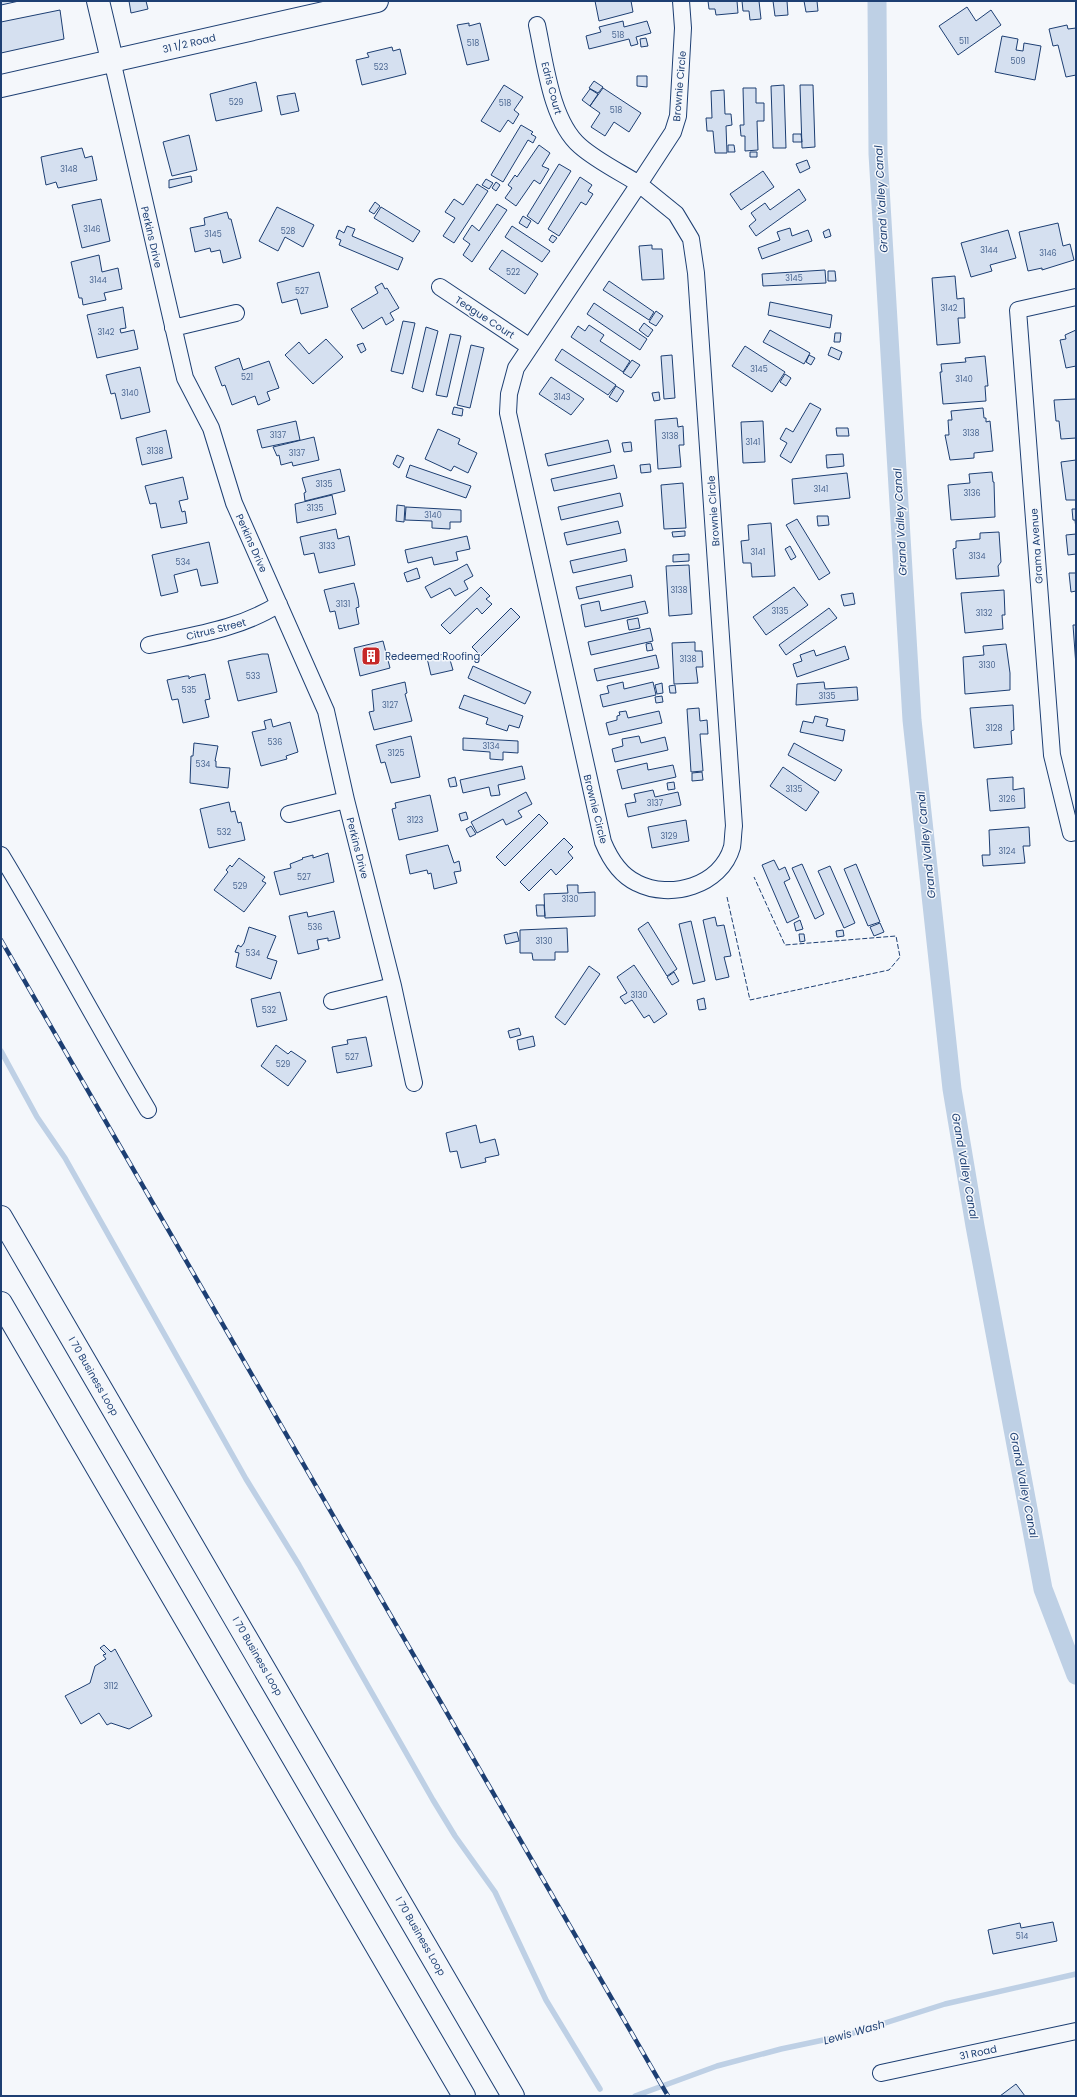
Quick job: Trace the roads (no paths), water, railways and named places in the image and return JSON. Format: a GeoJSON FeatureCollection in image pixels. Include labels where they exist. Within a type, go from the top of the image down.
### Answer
{"type":"FeatureCollection","features":[{"type":"Feature","properties":{"kind":"main road","name":"Perkins Drive"},"geometry":{"type":"LineString","coordinates":[[98,1],[112,60]]}},
{"type":"Feature","properties":{"kind":"main road","name":"31 1/2 Road"},"geometry":{"type":"LineString","coordinates":[[1,86],[373,1]]}},
{"type":"Feature","properties":{"kind":"main road","name":"I 70 Business Loop"},"geometry":{"type":"LineString","coordinates":[[1,1217],[513,2096]]}},
{"type":"Feature","properties":{"kind":"main road"},"geometry":{"type":"LineString","coordinates":[[1,1303],[464,2096]]}},
{"type":"Feature","properties":{"kind":"street","name":"Brownie Circle"},"geometry":{"type":"LineString","coordinates":[[639,184],[676,214],[691,239],[734,826],[732,848],[724,862],[713,874],[700,883],[684,889],[663,890],[637,883],[622,873],[614,863],[603,842],[509,422],[508,404],[510,385],[516,368],[639,184],[674,132],[678,116],[683,28],[681,1]]}},
{"type":"Feature","properties":{"kind":"street","name":"Edris Court"},"geometry":{"type":"LineString","coordinates":[[537,25],[555,105],[563,126],[580,146],[639,184]]}},
{"type":"Feature","properties":{"kind":"street","name":"Perkins Drive"},"geometry":{"type":"LineString","coordinates":[[112,60],[185,378],[211,428],[234,503],[326,711],[346,800],[393,986],[414,1083]]}},
{"type":"Feature","properties":{"kind":"street","name":"Teague Court"},"geometry":{"type":"LineString","coordinates":[[440,287],[530,347]]}},
{"type":"Feature","properties":{"kind":"street","name":"Grama Avenue"},"geometry":{"type":"LineString","coordinates":[[1076,297],[1018,310],[1052,755],[1071,833],[1076,832]]}},
{"type":"Feature","properties":{"kind":"street"},"geometry":{"type":"LineString","coordinates":[[173,328],[236,313]]}},
{"type":"Feature","properties":{"kind":"street","name":"Citrus Street"},"geometry":{"type":"LineString","coordinates":[[149,645],[239,624],[260,617],[279,604]]}},
{"type":"Feature","properties":{"kind":"street"},"geometry":{"type":"LineString","coordinates":[[289,814],[346,800]]}},
{"type":"Feature","properties":{"kind":"street"},"geometry":{"type":"LineString","coordinates":[[1,855],[37,919],[62,957],[87,1006],[148,1110]]}},
{"type":"Feature","properties":{"kind":"street"},"geometry":{"type":"LineString","coordinates":[[332,1001],[393,986]]}},
{"type":"Feature","properties":{"kind":"street","name":"31 Road"},"geometry":{"type":"LineString","coordinates":[[881,2073],[1076,2031]]}},
{"type":"Feature","properties":{"kind":"waterway","name":"Grand Valley Canal"},"geometry":{"type":"LineString","coordinates":[[877,1],[878,154],[912,720],[952,1089],[975,1226],[1043,1589],[1076,1675]]}},
{"type":"Feature","properties":{"kind":"waterway"},"geometry":{"type":"LineString","coordinates":[[1,1051],[37,1117],[65,1158],[246,1479],[299,1565],[433,1800],[455,1836],[495,1892],[546,2000],[600,2089]]}},
{"type":"Feature","properties":{"kind":"waterway","name":"Lewis Wash"},"geometry":{"type":"LineString","coordinates":[[635,2096],[717,2066],[781,2049],[847,2035],[945,2004],[1076,1974]]}},
{"type":"Feature","properties":{"kind":"railway"},"geometry":{"type":"LineString","coordinates":[[1,940],[668,2096]]}},
{"type":"Feature","properties":{"kind":"place","name":"Redeemed Roofing"},"geometry":{"type":"Point","coordinates":[371,656]}}]}
